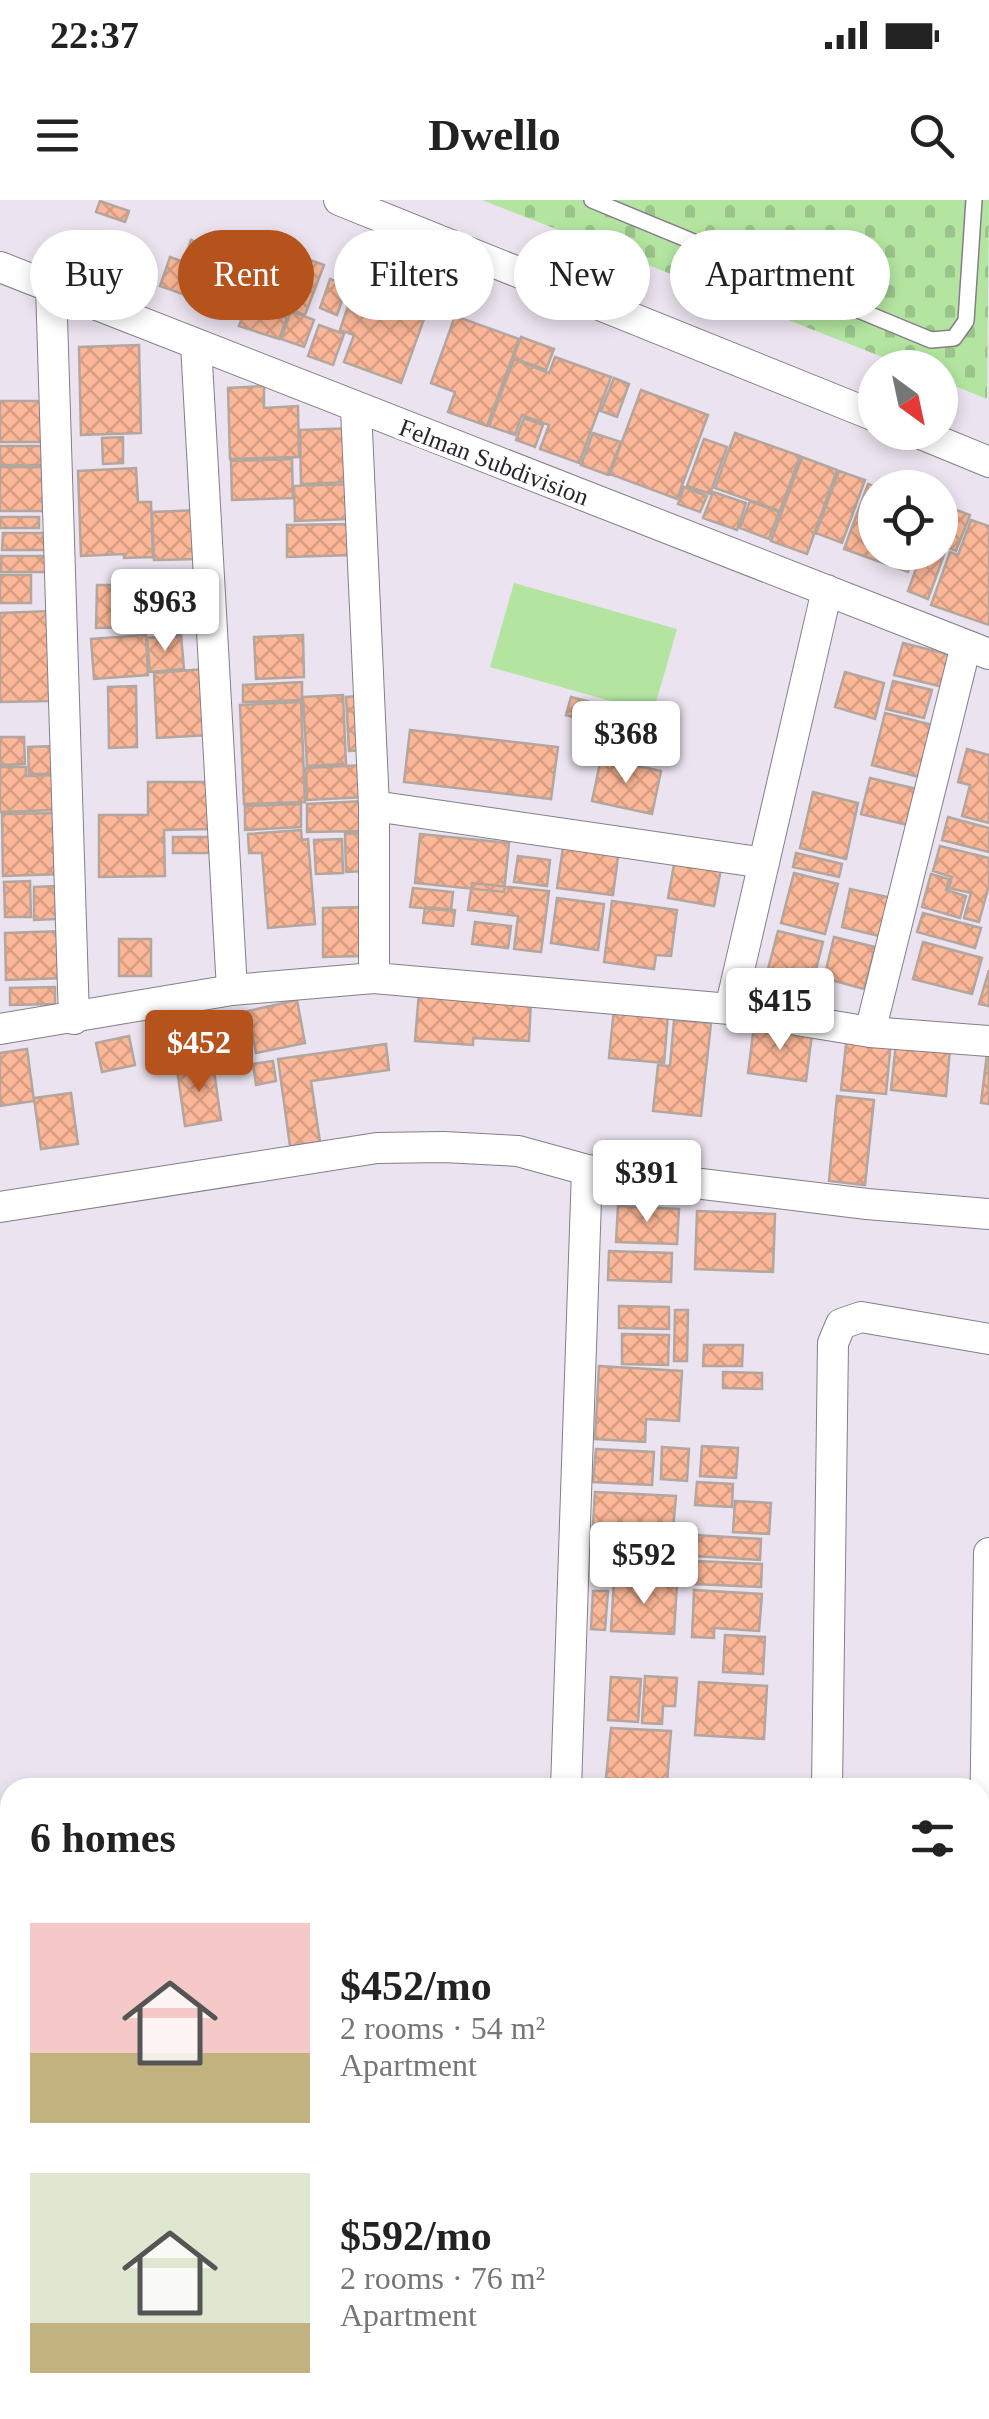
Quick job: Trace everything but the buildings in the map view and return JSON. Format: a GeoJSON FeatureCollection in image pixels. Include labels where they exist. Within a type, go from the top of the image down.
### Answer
{"type":"FeatureCollection","features":[{"type":"Feature","properties":{"kind":"street"},"geometry":{"type":"LineString","coordinates":[[339,200],[858,409]]}},
{"type":"Feature","properties":{"kind":"street","name":"Felman Subdivision"},"geometry":{"type":"LineString","coordinates":[[0,267],[30,278]]}},
{"type":"Feature","properties":{"kind":"street"},"geometry":{"type":"LineString","coordinates":[[52,320],[74,1019]]}},
{"type":"Feature","properties":{"kind":"street","name":"Felman Subdivision"},"geometry":{"type":"LineString","coordinates":[[136,320],[977,650]]}},
{"type":"Feature","properties":{"kind":"street"},"geometry":{"type":"LineString","coordinates":[[196,344],[232,990]]}},
{"type":"Feature","properties":{"kind":"street"},"geometry":{"type":"LineString","coordinates":[[356,409],[374,806],[374,978]]}},
{"type":"Feature","properties":{"kind":"street"},"geometry":{"type":"LineString","coordinates":[[958,449],[989,462]]}},
{"type":"Feature","properties":{"kind":"street"},"geometry":{"type":"LineString","coordinates":[[730,1009],[827,590]]}},
{"type":"Feature","properties":{"kind":"street"},"geometry":{"type":"LineString","coordinates":[[870,1032],[977,650]]}},
{"type":"Feature","properties":{"kind":"street"},"geometry":{"type":"LineString","coordinates":[[374,806],[764,863]]}},
{"type":"Feature","properties":{"kind":"street"},"geometry":{"type":"LineString","coordinates":[[0,1029],[232,990],[374,978],[730,1009],[870,1032],[989,1041]]}},
{"type":"Feature","properties":{"kind":"street"},"geometry":{"type":"LineString","coordinates":[[0,1207],[377,1148],[444,1147],[518,1151],[587,1170],[867,1204],[989,1214]]}},
{"type":"Feature","properties":{"kind":"street"},"geometry":{"type":"LineString","coordinates":[[566,1778],[587,1170]]}},
{"type":"Feature","properties":{"kind":"street"},"geometry":{"type":"LineString","coordinates":[[828,1778],[833,1344],[840,1324],[861,1318],[989,1338]]}},
{"type":"Feature","properties":{"kind":"street"},"geometry":{"type":"LineString","coordinates":[[986,1778],[989,1553]]}},
{"type":"Feature","properties":{"kind":"lane"},"geometry":{"type":"LineString","coordinates":[[592,200],[931,340],[954,338],[966,321],[974,200]]}},
{"type":"Feature","properties":{"kind":"green space"},"geometry":{"type":"Polygon","coordinates":[[[482,200],[989,200],[987,399],[958,387],[958,350],[865,350],[788,320],[890,320],[890,230],[670,230],[670,274],[650,266],[650,230],[559,230],[482,200]]]}},
{"type":"Feature","properties":{"kind":"green space"},"geometry":{"type":"Polygon","coordinates":[[[514,583],[677,629],[653,713],[490,667],[514,583]]]}}]}
